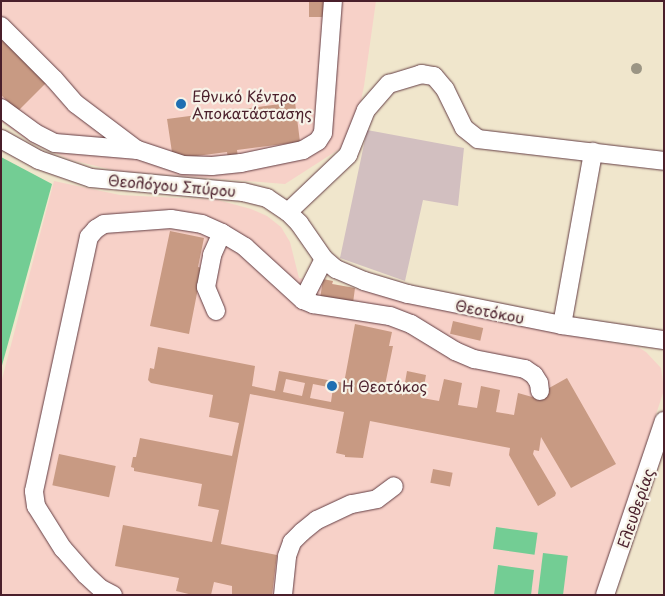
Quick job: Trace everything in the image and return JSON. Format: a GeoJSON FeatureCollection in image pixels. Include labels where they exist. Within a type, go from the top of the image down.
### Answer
{"type":"FeatureCollection","features":[{"type":"Feature","properties":{"kind":"street"},"geometry":{"type":"LineString","coordinates":[[1,108],[35,134],[55,143],[138,150],[183,165],[212,166],[279,156],[303,150],[318,142],[323,133],[333,1]]}},
{"type":"Feature","properties":{"kind":"street"},"geometry":{"type":"LineString","coordinates":[[1,26],[54,78],[76,104],[138,150]]}},
{"type":"Feature","properties":{"kind":"street"},"geometry":{"type":"LineString","coordinates":[[288,212],[348,155],[366,110],[389,84],[421,74],[434,76],[464,128],[478,139],[664,160]]}},
{"type":"Feature","properties":{"kind":"street","name":"Θεολόγου Σπύρου"},"geometry":{"type":"LineString","coordinates":[[1,139],[40,160],[91,178],[243,192],[268,198],[288,212],[299,223],[324,259]]}},
{"type":"Feature","properties":{"kind":"street"},"geometry":{"type":"LineString","coordinates":[[562,325],[593,152]]}},
{"type":"Feature","properties":{"kind":"street"},"geometry":{"type":"LineString","coordinates":[[113,595],[102,589],[86,575],[63,549],[36,506],[34,490],[90,237],[96,229],[104,224],[171,219],[202,224],[245,247],[303,300],[313,304],[397,318],[411,324],[455,351],[474,359],[525,368],[534,375],[539,383],[540,390]]}},
{"type":"Feature","properties":{"kind":"street"},"geometry":{"type":"LineString","coordinates":[[216,311],[206,287],[212,255],[222,233]]}},
{"type":"Feature","properties":{"kind":"street"},"geometry":{"type":"LineString","coordinates":[[303,300],[324,259]]}},
{"type":"Feature","properties":{"kind":"street","name":"Θεοτόκου"},"geometry":{"type":"LineString","coordinates":[[324,259],[336,269],[364,281],[408,294],[562,325],[664,340]]}},
{"type":"Feature","properties":{"kind":"street","name":"Ελευθερίας"},"geometry":{"type":"LineString","coordinates":[[605,595],[656,472],[664,421]]}},
{"type":"Feature","properties":{"kind":"street"},"geometry":{"type":"LineString","coordinates":[[283,595],[287,556],[292,542],[302,532],[317,520],[352,504],[377,500],[394,486]]}},
{"type":"Feature","properties":{"kind":"shaded area","name":"Εθνικό Κέντρο Αποκατάστασης"},"geometry":{"type":"Polygon","coordinates":[[[1,1],[376,1],[364,86],[356,125],[349,140],[341,148],[285,184],[117,171],[71,160],[30,142],[1,121],[1,1]]]}},
{"type":"Feature","properties":{"kind":"shaded area"},"geometry":{"type":"Polygon","coordinates":[[[367,130],[464,148],[458,206],[423,200],[405,281],[340,258],[367,130]]]}},
{"type":"Feature","properties":{"kind":"shaded area","name":"Η Θεοτόκος"},"geometry":{"type":"Polygon","coordinates":[[[54,181],[120,195],[218,200],[251,209],[267,216],[281,227],[290,242],[299,278],[322,283],[333,281],[333,284],[559,333],[638,347],[646,352],[661,368],[664,390],[597,595],[1,595],[1,383],[54,181]]]}},
{"type":"Feature","properties":{"kind":"green space"},"geometry":{"type":"Polygon","coordinates":[[[1,157],[52,184],[1,369],[1,157]]]}},
{"type":"Feature","properties":{"kind":"green space"},"geometry":{"type":"Polygon","coordinates":[[[496,527],[538,533],[535,555],[493,549],[496,527]]]}},
{"type":"Feature","properties":{"kind":"green space"},"geometry":{"type":"Polygon","coordinates":[[[543,553],[568,556],[563,595],[538,595],[543,553]]]}},
{"type":"Feature","properties":{"kind":"green space"},"geometry":{"type":"Polygon","coordinates":[[[498,565],[534,570],[531,595],[494,595],[498,565]]]}},
{"type":"Feature","properties":{"kind":"building"},"geometry":{"type":"Polygon","coordinates":[[[309,1],[326,1],[326,17],[309,17],[309,1]]]}},
{"type":"Feature","properties":{"kind":"building"},"geometry":{"type":"Polygon","coordinates":[[[1,35],[49,80],[18,111],[1,95],[1,35]]]}},
{"type":"Feature","properties":{"kind":"building"},"geometry":{"type":"Polygon","coordinates":[[[295,102],[300,142],[237,150],[238,158],[228,159],[227,152],[173,159],[167,119],[295,102]]]}},
{"type":"Feature","properties":{"kind":"building"},"geometry":{"type":"Polygon","coordinates":[[[170,231],[204,238],[198,267],[202,268],[189,334],[150,326],[170,231]]]}},
{"type":"Feature","properties":{"kind":"building"},"geometry":{"type":"Polygon","coordinates":[[[323,279],[333,281],[332,284],[355,288],[353,303],[320,299],[323,279]]]}},
{"type":"Feature","properties":{"kind":"building"},"geometry":{"type":"Polygon","coordinates":[[[453,321],[483,328],[480,341],[450,334],[453,321]]]}},
{"type":"Feature","properties":{"kind":"building"},"geometry":{"type":"Polygon","coordinates":[[[355,324],[392,332],[389,346],[393,346],[384,390],[403,394],[407,371],[426,375],[422,398],[439,401],[444,379],[462,383],[458,405],[477,408],[481,386],[500,390],[496,412],[514,415],[518,393],[543,400],[542,392],[567,378],[616,464],[571,488],[541,437],[539,451],[534,450],[533,454],[556,493],[555,496],[538,506],[509,455],[510,448],[370,421],[363,458],[345,457],[345,455],[336,453],[344,412],[250,394],[221,544],[277,555],[272,595],[232,595],[232,586],[214,582],[211,595],[193,595],[176,591],[179,578],[115,566],[123,525],[212,542],[219,510],[198,506],[202,484],[134,471],[134,468],[131,467],[133,457],[136,457],[140,438],[232,456],[239,423],[209,417],[213,395],[151,383],[148,380],[150,368],[154,369],[158,347],[255,366],[252,386],[275,391],[279,371],[344,383],[355,324]],[[286,379],[283,392],[302,396],[305,383],[286,379]],[[313,384],[310,398],[331,402],[333,388],[313,384]]]}},
{"type":"Feature","properties":{"kind":"building"},"geometry":{"type":"Polygon","coordinates":[[[59,454],[116,466],[109,497],[52,485],[59,454]]]}},
{"type":"Feature","properties":{"kind":"building"},"geometry":{"type":"Polygon","coordinates":[[[433,469],[453,473],[450,487],[430,483],[433,469]]]}},
{"type":"Feature","properties":{"kind":"place","name":"Εθνικό Κέντρο Αποκατάστασης"},"geometry":{"type":"Point","coordinates":[181,104]}},
{"type":"Feature","properties":{"kind":"place","name":"Η Θεοτόκος"},"geometry":{"type":"Point","coordinates":[332,386]}}]}
